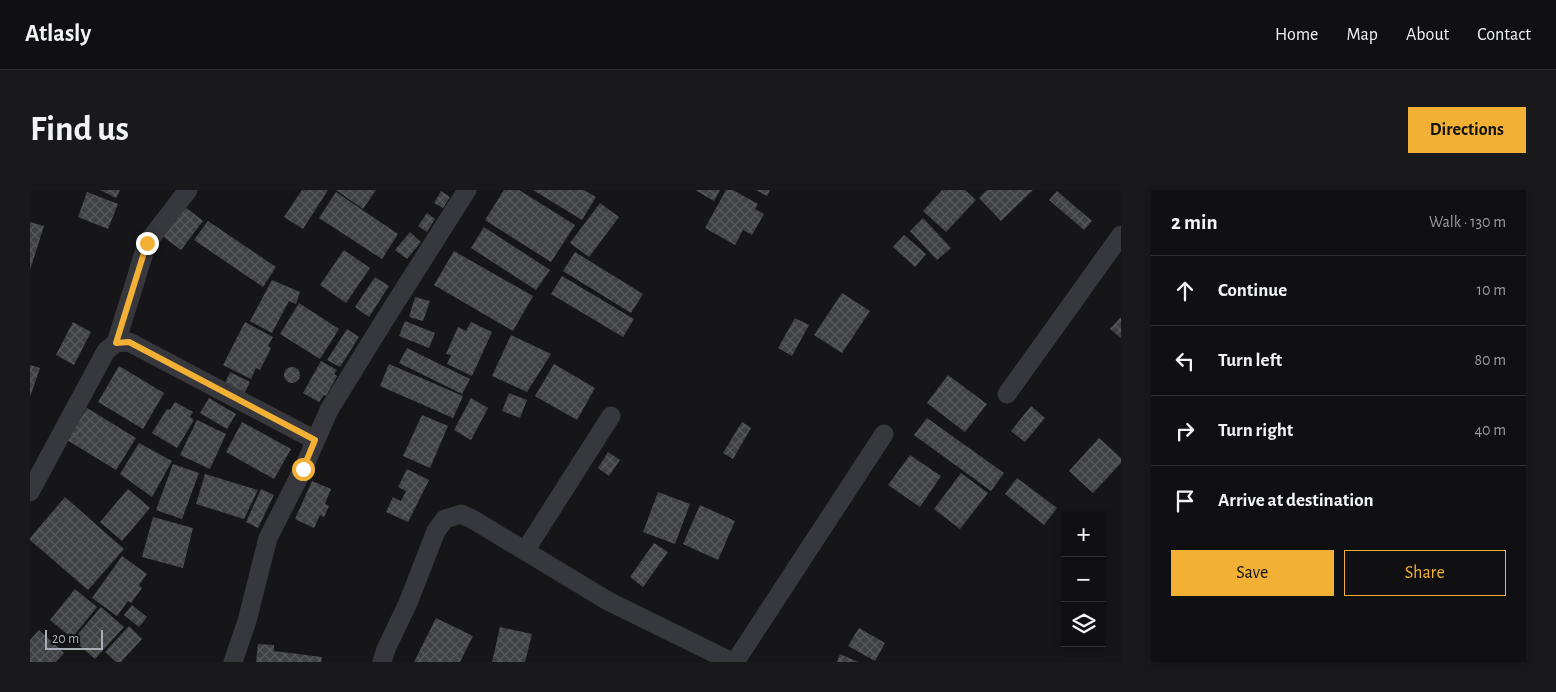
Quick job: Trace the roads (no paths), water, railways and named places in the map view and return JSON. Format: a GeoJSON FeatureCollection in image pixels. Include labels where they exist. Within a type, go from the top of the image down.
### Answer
{"type":"FeatureCollection","features":[{"type":"Feature","properties":{"kind":"street"},"geometry":{"type":"LineString","coordinates":[[30,492],[106,351],[116,343],[147,243],[188,190]]}},
{"type":"Feature","properties":{"kind":"street"},"geometry":{"type":"LineString","coordinates":[[233,662],[247,622],[268,538],[303,469],[329,410],[467,190]]}},
{"type":"Feature","properties":{"kind":"street"},"geometry":{"type":"LineString","coordinates":[[1007,394],[1121,235]]}},
{"type":"Feature","properties":{"kind":"street"},"geometry":{"type":"LineString","coordinates":[[116,343],[129,342],[315,440]]}},
{"type":"Feature","properties":{"kind":"street"},"geometry":{"type":"LineString","coordinates":[[525,551],[611,416]]}},
{"type":"Feature","properties":{"kind":"street"},"geometry":{"type":"LineString","coordinates":[[382,662],[386,649],[408,603],[436,531],[446,519],[462,514],[608,601],[734,662],[884,434]]}}]}
